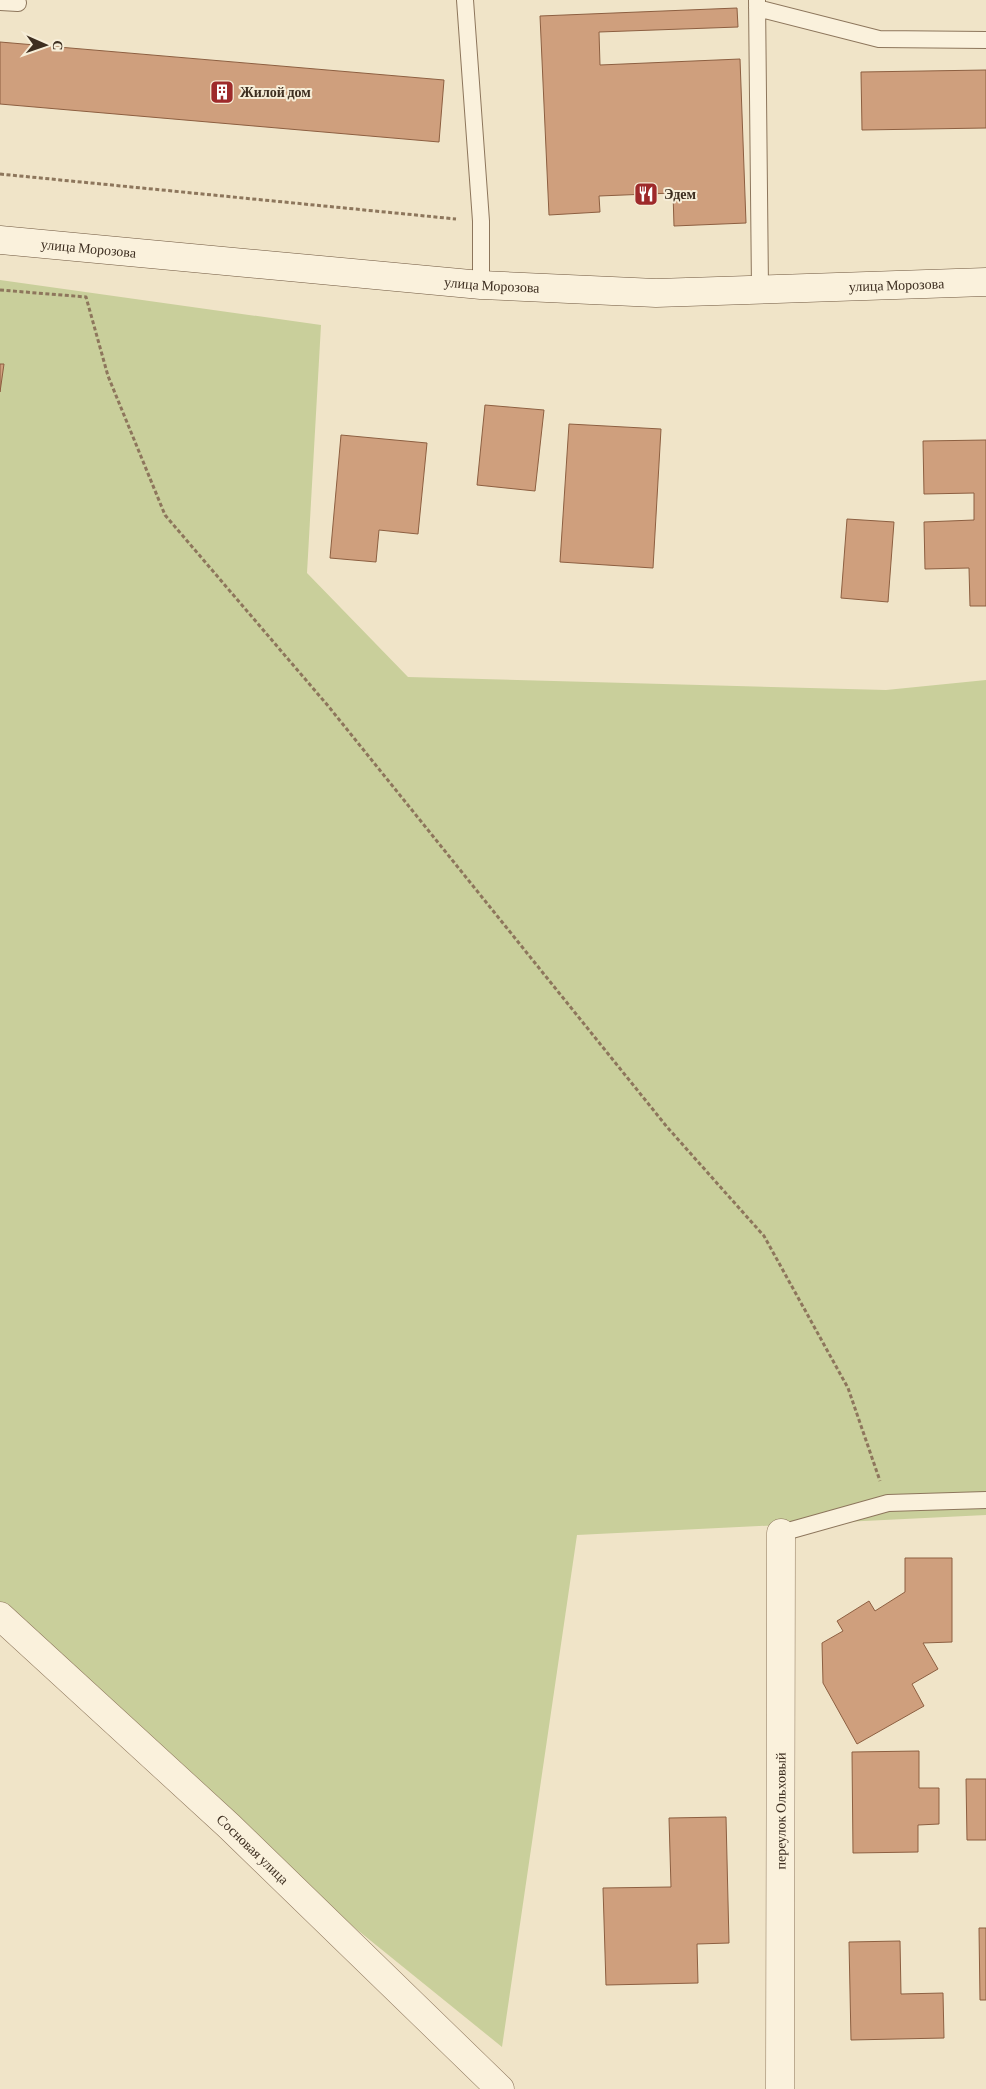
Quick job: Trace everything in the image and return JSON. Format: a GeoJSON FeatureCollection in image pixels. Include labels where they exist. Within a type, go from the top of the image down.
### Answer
{"type":"FeatureCollection","features":[{"type":"Feature","properties":{"kind":"street","name":"улица Морозова"},"geometry":{"type":"LineString","coordinates":[[0,240],[481,285],[656,292],[986,282]]}},
{"type":"Feature","properties":{"kind":"street","name":"переулок Ольховый"},"geometry":{"type":"LineString","coordinates":[[780,2089],[781,1534]]}},
{"type":"Feature","properties":{"kind":"street","name":"Сосновая улица"},"geometry":{"type":"LineString","coordinates":[[0,1616],[229,1826],[500,2089]]}},
{"type":"Feature","properties":{"kind":"lane"},"geometry":{"type":"LineString","coordinates":[[465,0],[481,221],[481,285]]}},
{"type":"Feature","properties":{"kind":"lane"},"geometry":{"type":"LineString","coordinates":[[0,2],[18,3]]}},
{"type":"Feature","properties":{"kind":"lane"},"geometry":{"type":"LineString","coordinates":[[760,289],[757,4],[879,38],[986,40]]}},
{"type":"Feature","properties":{"kind":"lane"},"geometry":{"type":"LineString","coordinates":[[781,1534],[888,1503],[986,1500]]}},
{"type":"Feature","properties":{"kind":"path"},"geometry":{"type":"LineString","coordinates":[[0,174],[481,221]]}},
{"type":"Feature","properties":{"kind":"path"},"geometry":{"type":"LineString","coordinates":[[0,290],[86,297],[108,376],[165,515],[329,707],[667,1127],[764,1236],[848,1388],[888,1503]]}},
{"type":"Feature","properties":{"kind":"green space"},"geometry":{"type":"Polygon","coordinates":[[[0,280],[321,325],[307,573],[408,677],[886,690],[986,680],[986,1515],[577,1535],[502,2047],[229,1826],[0,1616],[0,280]]]}},
{"type":"Feature","properties":{"kind":"building"},"geometry":{"type":"Polygon","coordinates":[[[737,8],[738,27],[599,32],[600,65],[740,59],[746,223],[674,226],[673,193],[599,196],[600,212],[549,215],[540,16],[737,8]]]}},
{"type":"Feature","properties":{"kind":"building","name":"Жилой дом"},"geometry":{"type":"Polygon","coordinates":[[[0,42],[444,80],[439,142],[0,104],[0,42]]]}},
{"type":"Feature","properties":{"kind":"building"},"geometry":{"type":"Polygon","coordinates":[[[986,70],[986,128],[862,130],[861,72],[986,70]]]}},
{"type":"Feature","properties":{"kind":"building"},"geometry":{"type":"Polygon","coordinates":[[[0,364],[4,364],[0,392],[0,364]]]}},
{"type":"Feature","properties":{"kind":"building"},"geometry":{"type":"Polygon","coordinates":[[[485,405],[544,410],[535,491],[477,485],[485,405]]]}},
{"type":"Feature","properties":{"kind":"building"},"geometry":{"type":"Polygon","coordinates":[[[569,424],[661,429],[653,568],[560,562],[569,424]]]}},
{"type":"Feature","properties":{"kind":"building"},"geometry":{"type":"Polygon","coordinates":[[[341,435],[427,443],[418,534],[379,530],[376,562],[330,558],[341,435]]]}},
{"type":"Feature","properties":{"kind":"building"},"geometry":{"type":"Polygon","coordinates":[[[986,440],[986,606],[970,606],[969,568],[925,569],[924,522],[974,520],[974,493],[924,494],[923,441],[986,440]]]}},
{"type":"Feature","properties":{"kind":"building"},"geometry":{"type":"Polygon","coordinates":[[[847,519],[894,522],[888,602],[841,598],[847,519]]]}},
{"type":"Feature","properties":{"kind":"building"},"geometry":{"type":"Polygon","coordinates":[[[905,1558],[952,1558],[952,1642],[923,1643],[938,1669],[912,1684],[924,1706],[857,1744],[823,1683],[822,1643],[843,1631],[837,1621],[869,1601],[875,1611],[905,1592],[905,1558]]]}},
{"type":"Feature","properties":{"kind":"building"},"geometry":{"type":"Polygon","coordinates":[[[919,1751],[919,1788],[939,1788],[939,1824],[918,1825],[918,1852],[853,1853],[852,1752],[919,1751]]]}},
{"type":"Feature","properties":{"kind":"building"},"geometry":{"type":"Polygon","coordinates":[[[966,1779],[986,1779],[986,1840],[967,1840],[966,1779]]]}},
{"type":"Feature","properties":{"kind":"building"},"geometry":{"type":"Polygon","coordinates":[[[726,1817],[729,1943],[697,1944],[698,1983],[606,1985],[603,1888],[671,1887],[669,1818],[726,1817]]]}},
{"type":"Feature","properties":{"kind":"building"},"geometry":{"type":"Polygon","coordinates":[[[979,1928],[986,1928],[986,2000],[980,2000],[979,1928]]]}},
{"type":"Feature","properties":{"kind":"building"},"geometry":{"type":"Polygon","coordinates":[[[900,1941],[901,1994],[943,1993],[944,2038],[851,2040],[849,1942],[900,1941]]]}},
{"type":"Feature","properties":{"kind":"place","name":"Жилой дом"},"geometry":{"type":"Point","coordinates":[222,92]}},
{"type":"Feature","properties":{"kind":"place","name":"Эдем"},"geometry":{"type":"Point","coordinates":[646,194]}}]}
